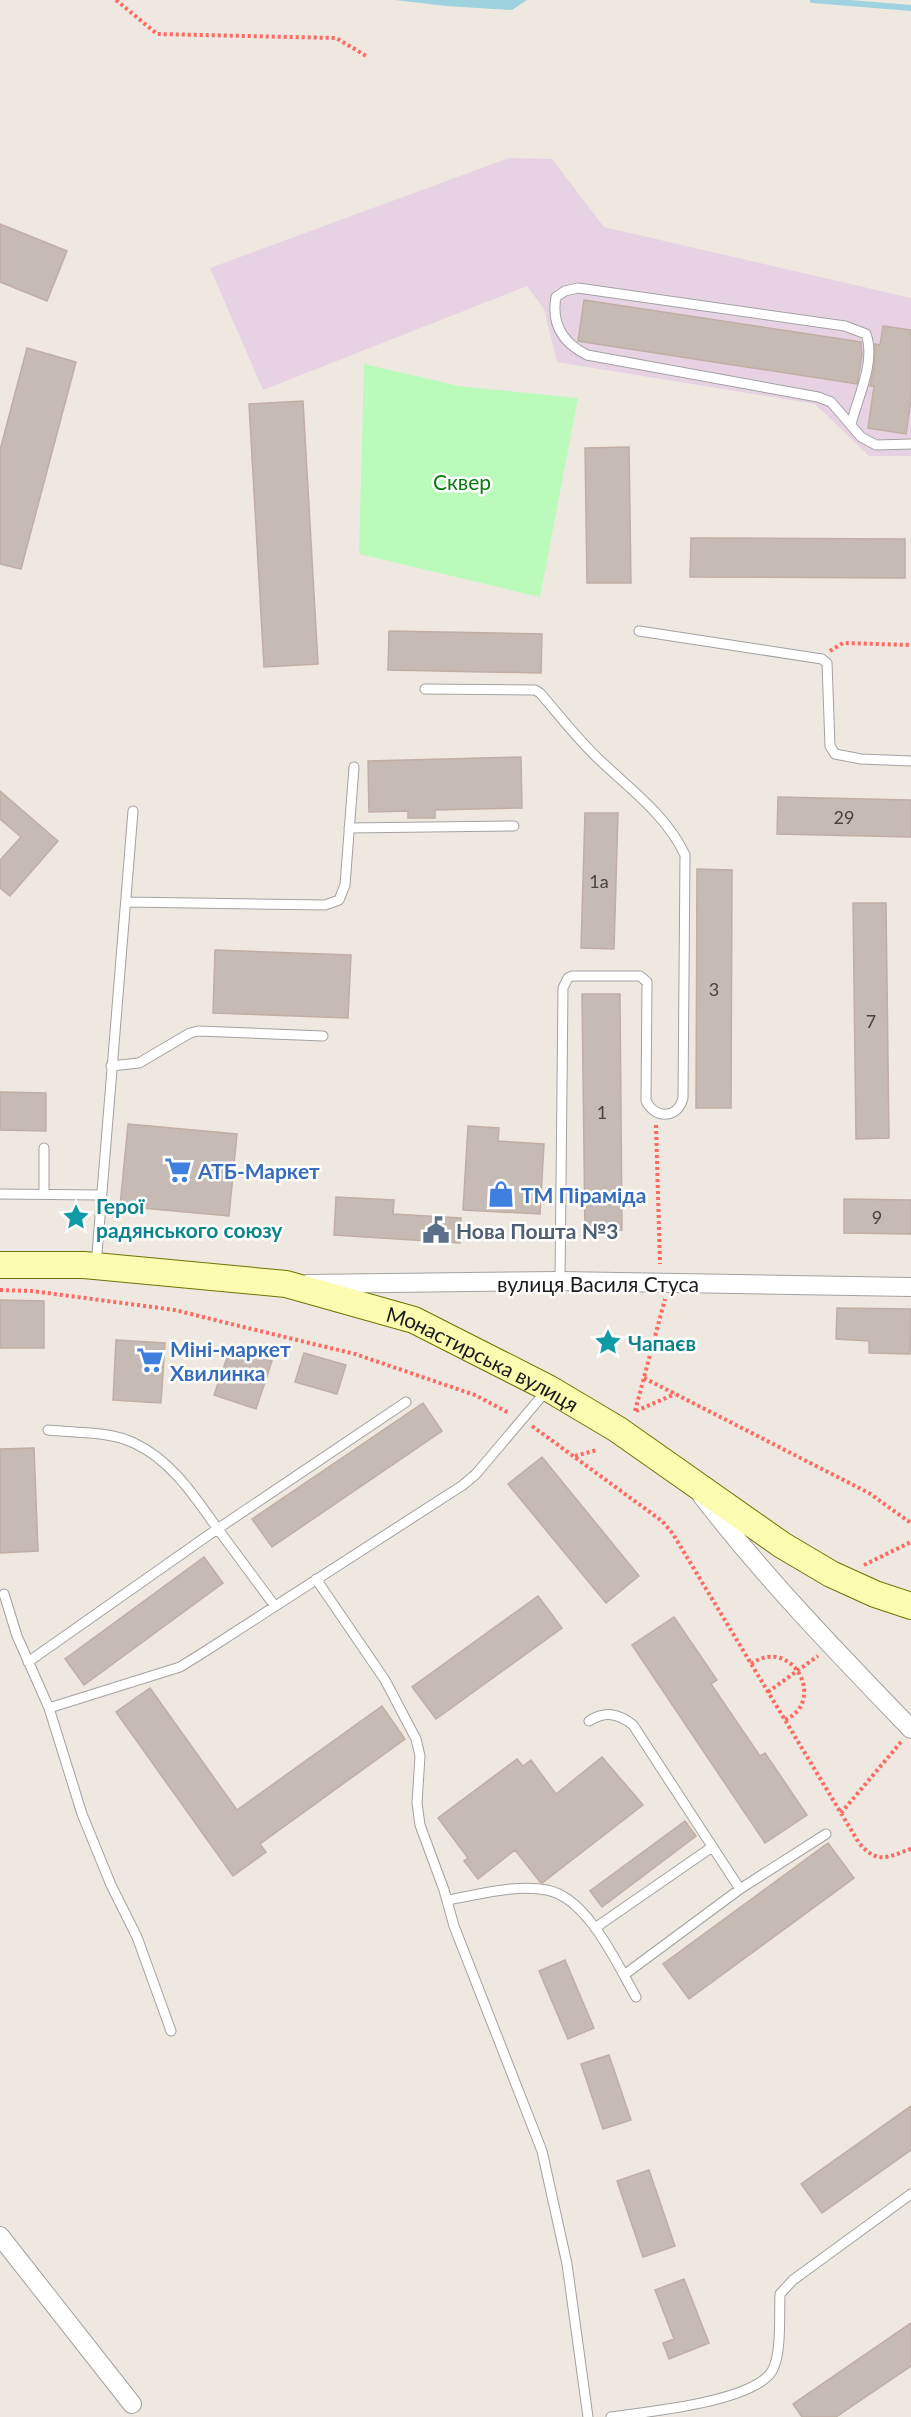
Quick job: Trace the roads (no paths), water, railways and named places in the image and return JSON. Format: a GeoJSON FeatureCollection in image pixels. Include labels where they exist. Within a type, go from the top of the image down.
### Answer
{"type":"FeatureCollection","features":[{"type":"Feature","properties":{"kind":"main road","name":"Монастирська вулиця"},"geometry":{"type":"LineString","coordinates":[[0,1264],[96,1266],[286,1284],[414,1320],[548,1388],[617,1430],[782,1545],[831,1574],[874,1594],[911,1606]]}},
{"type":"Feature","properties":{"kind":"street","name":"вулиця Василя Стуса"},"geometry":{"type":"LineString","coordinates":[[286,1284],[560,1281],[911,1287]]}},
{"type":"Feature","properties":{"kind":"street"},"geometry":{"type":"LineString","coordinates":[[687,1477],[744,1551],[908,1733]]}},
{"type":"Feature","properties":{"kind":"street"},"geometry":{"type":"LineString","coordinates":[[0,2236],[132,2404]]}},
{"type":"Feature","properties":{"kind":"lane"},"geometry":{"type":"LineString","coordinates":[[850,424],[869,358],[869,342],[866,333],[845,326],[578,288],[565,291],[555,297],[555,320],[562,334],[572,348],[587,355],[818,397],[831,402],[850,424],[861,436],[876,445],[911,444]]}},
{"type":"Feature","properties":{"kind":"lane"},"geometry":{"type":"LineString","coordinates":[[639,631],[822,659],[827,663],[830,746],[835,754],[861,759],[911,761]]}},
{"type":"Feature","properties":{"kind":"lane"},"geometry":{"type":"LineString","coordinates":[[425,689],[535,690],[540,693],[604,764],[640,795],[680,844],[685,855],[683,1098],[676,1111],[666,1114],[656,1113],[648,1106],[646,1096],[647,982],[640,976],[572,976],[568,978],[563,988],[560,1281]]}},
{"type":"Feature","properties":{"kind":"lane"},"geometry":{"type":"LineString","coordinates":[[127,902],[333,904],[339,900],[345,885],[354,767]]}},
{"type":"Feature","properties":{"kind":"lane"},"geometry":{"type":"LineString","coordinates":[[96,1266],[133,811]]}},
{"type":"Feature","properties":{"kind":"lane"},"geometry":{"type":"LineString","coordinates":[[349,828],[514,826]]}},
{"type":"Feature","properties":{"kind":"lane"},"geometry":{"type":"LineString","coordinates":[[111,1066],[139,1063],[198,1030],[323,1036]]}},
{"type":"Feature","properties":{"kind":"lane"},"geometry":{"type":"LineString","coordinates":[[44,1148],[44,1194]]}},
{"type":"Feature","properties":{"kind":"lane"},"geometry":{"type":"LineString","coordinates":[[0,1194],[101,1195]]}},
{"type":"Feature","properties":{"kind":"lane"},"geometry":{"type":"LineString","coordinates":[[49,1708],[180,1667],[462,1485],[476,1474],[548,1388]]}},
{"type":"Feature","properties":{"kind":"lane"},"geometry":{"type":"LineString","coordinates":[[28,1662],[218,1528],[406,1402]]}},
{"type":"Feature","properties":{"kind":"lane"},"geometry":{"type":"LineString","coordinates":[[48,1430],[115,1437],[142,1448],[170,1467],[275,1606]]}},
{"type":"Feature","properties":{"kind":"lane"},"geometry":{"type":"LineString","coordinates":[[316,1579],[385,1680],[416,1739],[420,1756],[417,1803],[420,1825],[454,1926],[542,2151],[567,2264],[588,2417]]}},
{"type":"Feature","properties":{"kind":"lane"},"geometry":{"type":"LineString","coordinates":[[4,1594],[17,1636],[49,1708],[82,1814],[111,1885],[137,1937],[171,2031]]}},
{"type":"Feature","properties":{"kind":"lane"},"geometry":{"type":"LineString","coordinates":[[589,1721],[597,1716],[616,1715],[633,1725],[740,1889]]}},
{"type":"Feature","properties":{"kind":"lane"},"geometry":{"type":"LineString","coordinates":[[624,1975],[740,1889],[826,1834]]}},
{"type":"Feature","properties":{"kind":"lane"},"geometry":{"type":"LineString","coordinates":[[595,1928],[712,1847]]}},
{"type":"Feature","properties":{"kind":"lane"},"geometry":{"type":"LineString","coordinates":[[447,1900],[503,1891],[547,1890],[573,1903],[595,1928],[636,1997]]}},
{"type":"Feature","properties":{"kind":"lane"},"geometry":{"type":"LineString","coordinates":[[611,2417],[713,2401],[762,2380],[772,2372],[777,2359],[780,2294],[793,2280],[911,2194]]}},
{"type":"Feature","properties":{"kind":"water"},"geometry":{"type":"Polygon","coordinates":[[[395,0],[527,0],[512,10],[395,0]]]}},
{"type":"Feature","properties":{"kind":"waterway"},"geometry":{"type":"LineString","coordinates":[[813,0],[911,8]]}},
{"type":"Feature","properties":{"kind":"place","name":"АТБ-Маркет"},"geometry":{"type":"Point","coordinates":[178,1170]}},
{"type":"Feature","properties":{"kind":"place","name":"ТМ Піраміда"},"geometry":{"type":"Point","coordinates":[501,1194]}},
{"type":"Feature","properties":{"kind":"place","name":"Герої радянського союзу"},"geometry":{"type":"Point","coordinates":[76,1217]}},
{"type":"Feature","properties":{"kind":"place","name":"Нова Пошта №3"},"geometry":{"type":"Point","coordinates":[436,1230]}},
{"type":"Feature","properties":{"kind":"place","name":"Чапаєв"},"geometry":{"type":"Point","coordinates":[608,1342]}},
{"type":"Feature","properties":{"kind":"place","name":"Міні-маркет Хвилинка"},"geometry":{"type":"Point","coordinates":[150,1360]}},
{"type":"Feature","properties":{"kind":"park label","name":"Сквер"},"geometry":{"type":"Point","coordinates":[462,481]}}]}
